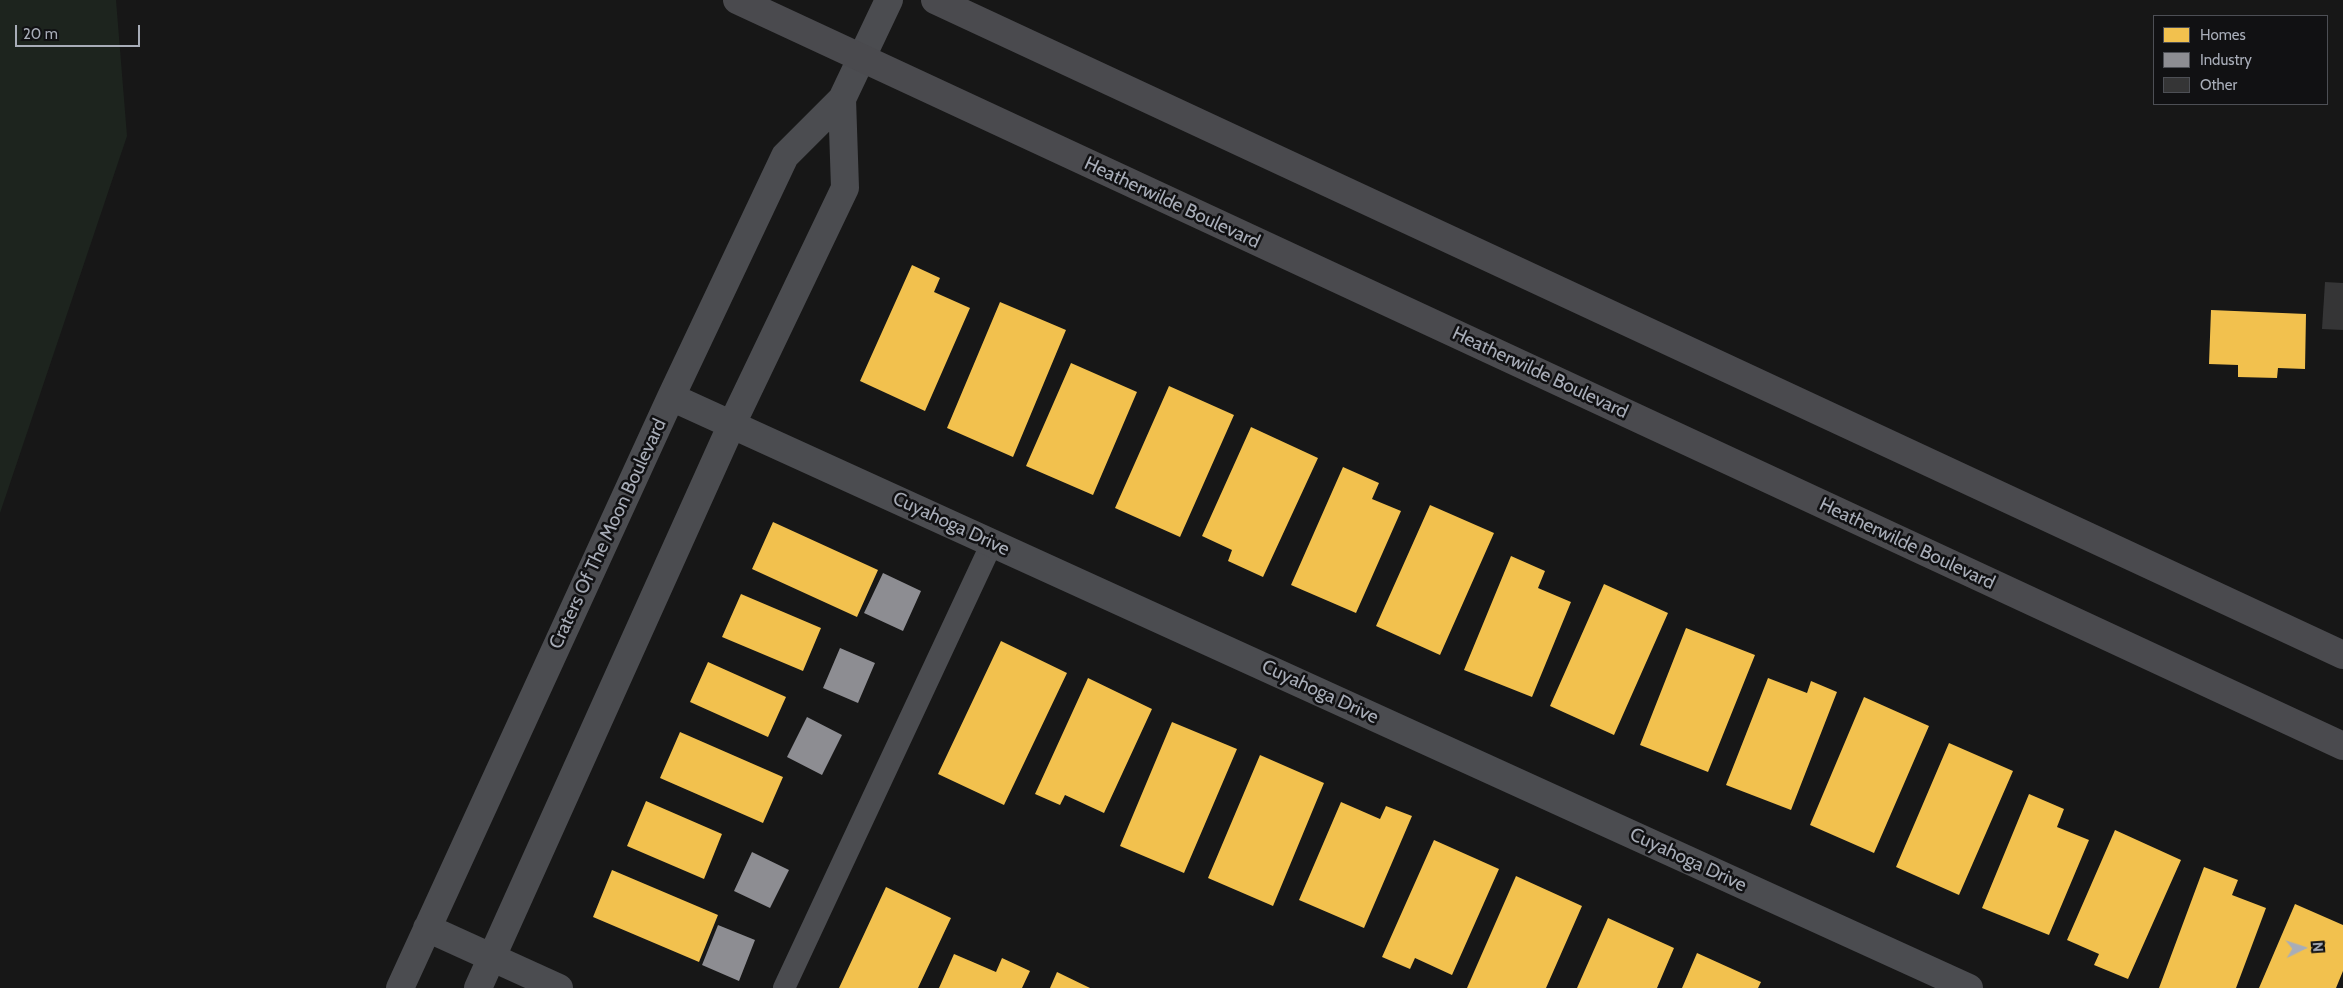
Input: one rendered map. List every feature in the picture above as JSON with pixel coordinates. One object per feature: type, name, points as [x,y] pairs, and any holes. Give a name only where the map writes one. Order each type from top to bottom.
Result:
[{"type":"main road","name":"Heatherwilde Boulevard","points":[[737,0],[2343,746]]},
{"type":"main road","points":[[934,0],[2343,655]]},
{"type":"street","name":"Craters Of The Moon Boulevard","points":[[400,988],[671,396],[785,156],[842,99],[889,0]]},
{"type":"street","name":"Craters Of The Moon Boulevard","points":[[478,988],[732,424],[845,188],[842,99]]},
{"type":"street","name":"Cuyahoga Drive","points":[[671,396],[1968,988]]},
{"type":"street","points":[[427,928],[560,988]]},
{"type":"lane","points":[[784,988],[992,542]]},
{"type":"shaded area","points":[[0,0],[116,0],[127,136],[0,513]]},
{"type":"building: Homes","points":[[912,265],[940,278],[934,292],[970,308],[925,411],[860,381]]},
{"type":"building: Homes","points":[[1000,302],[1066,330],[1013,457],[947,428]]},
{"type":"building: Homes","points":[[2211,310],[2306,314],[2305,369],[2278,368],[2277,378],[2238,377],[2238,365],[2209,364]]},
{"type":"building: Homes","points":[[1071,363],[1137,392],[1093,495],[1026,466]]},
{"type":"building: Homes","points":[[1169,386],[1234,415],[1180,537],[1115,508]]},
{"type":"building: Homes","points":[[1251,427],[1318,458],[1263,577],[1228,561],[1232,550],[1202,536]]},
{"type":"building: Homes","points":[[1343,467],[1379,483],[1372,499],[1401,511],[1356,613],[1291,585]]},
{"type":"building: Homes","points":[[1430,505],[1494,533],[1440,655],[1376,626]]},
{"type":"building: Homes","points":[[773,522],[878,570],[857,617],[752,569]]},
{"type":"building: Homes","points":[[1511,556],[1545,571],[1538,588],[1571,602],[1532,697],[1464,670]]},
{"type":"building: Homes","points":[[1604,584],[1668,613],[1614,735],[1550,706]]},
{"type":"building: Homes","points":[[741,594],[821,628],[803,671],[722,637]]},
{"type":"building: Homes","points":[[1686,628],[1755,655],[1708,772],[1640,745]]},
{"type":"building: Homes","points":[[1001,641],[1067,673],[1004,805],[938,774]]},
{"type":"building: Homes","points":[[708,662],[786,697],[768,737],[690,702]]},
{"type":"building: Homes","points":[[1088,678],[1152,709],[1104,813],[1065,795],[1060,805],[1035,794]]},
{"type":"building: Homes","points":[[1768,678],[1807,693],[1811,681],[1837,692],[1791,810],[1726,785]]},
{"type":"building: Homes","points":[[1864,697],[1929,726],[1874,853],[1810,825]]},
{"type":"building: Homes","points":[[1172,722],[1237,749],[1184,873],[1120,846]]},
{"type":"building: Homes","points":[[680,732],[783,777],[763,823],[660,778]]},
{"type":"building: Homes","points":[[1949,743],[2013,771],[1959,895],[1896,867]]},
{"type":"building: Homes","points":[[1260,755],[1324,783],[1273,906],[1208,878]]},
{"type":"building: Homes","points":[[2029,794],[2064,809],[2057,827],[2089,840],[2049,935],[1982,908]]},
{"type":"building: Homes","points":[[646,801],[722,834],[704,879],[627,846]]},
{"type":"building: Homes","points":[[1341,802],[1380,819],[1386,806],[1412,816],[1364,928],[1299,900]]},
{"type":"building: Homes","points":[[2115,830],[2181,860],[2128,979],[2094,965],[2099,954],[2067,940]]},
{"type":"building: Homes","points":[[1434,840],[1499,869],[1452,975],[1415,958],[1410,969],[1382,957]]},
{"type":"building: Homes","points":[[2204,867],[2238,880],[2232,895],[2266,908],[2236,988],[2159,988]]},
{"type":"building: Homes","points":[[612,870],[718,915],[699,962],[593,917]]},
{"type":"building: Homes","points":[[1516,876],[1582,906],[1546,988],[1467,988]]},
{"type":"building: Homes","points":[[886,887],[951,918],[918,988],[839,988]]},
{"type":"building: Homes","points":[[2295,904],[2343,925],[2343,971],[2336,988],[2259,988]]},
{"type":"building: Homes","points":[[1608,918],[1674,948],[1657,988],[1577,988]]},
{"type":"building: Homes","points":[[1697,953],[1761,982],[1758,988],[1682,988]]},
{"type":"building: Homes","points":[[954,954],[996,972],[1002,958],[1030,971],[1022,988],[939,988]]},
{"type":"building: Homes","points":[[1057,972],[1090,988],[1050,988]]},
{"type":"building: Industry","points":[[883,573],[921,591],[903,631],[864,613]]},
{"type":"building: Industry","points":[[840,648],[875,663],[858,703],[823,688]]},
{"type":"building: Industry","points":[[807,717],[842,735],[822,775],[787,757]]},
{"type":"building: Industry","points":[[752,852],[789,870],[770,908],[734,891]]},
{"type":"building: Industry","points":[[718,925],[755,940],[739,981],[702,965]]},
{"type":"building: Other","points":[[2325,282],[2343,283],[2343,330],[2322,329]]}]
